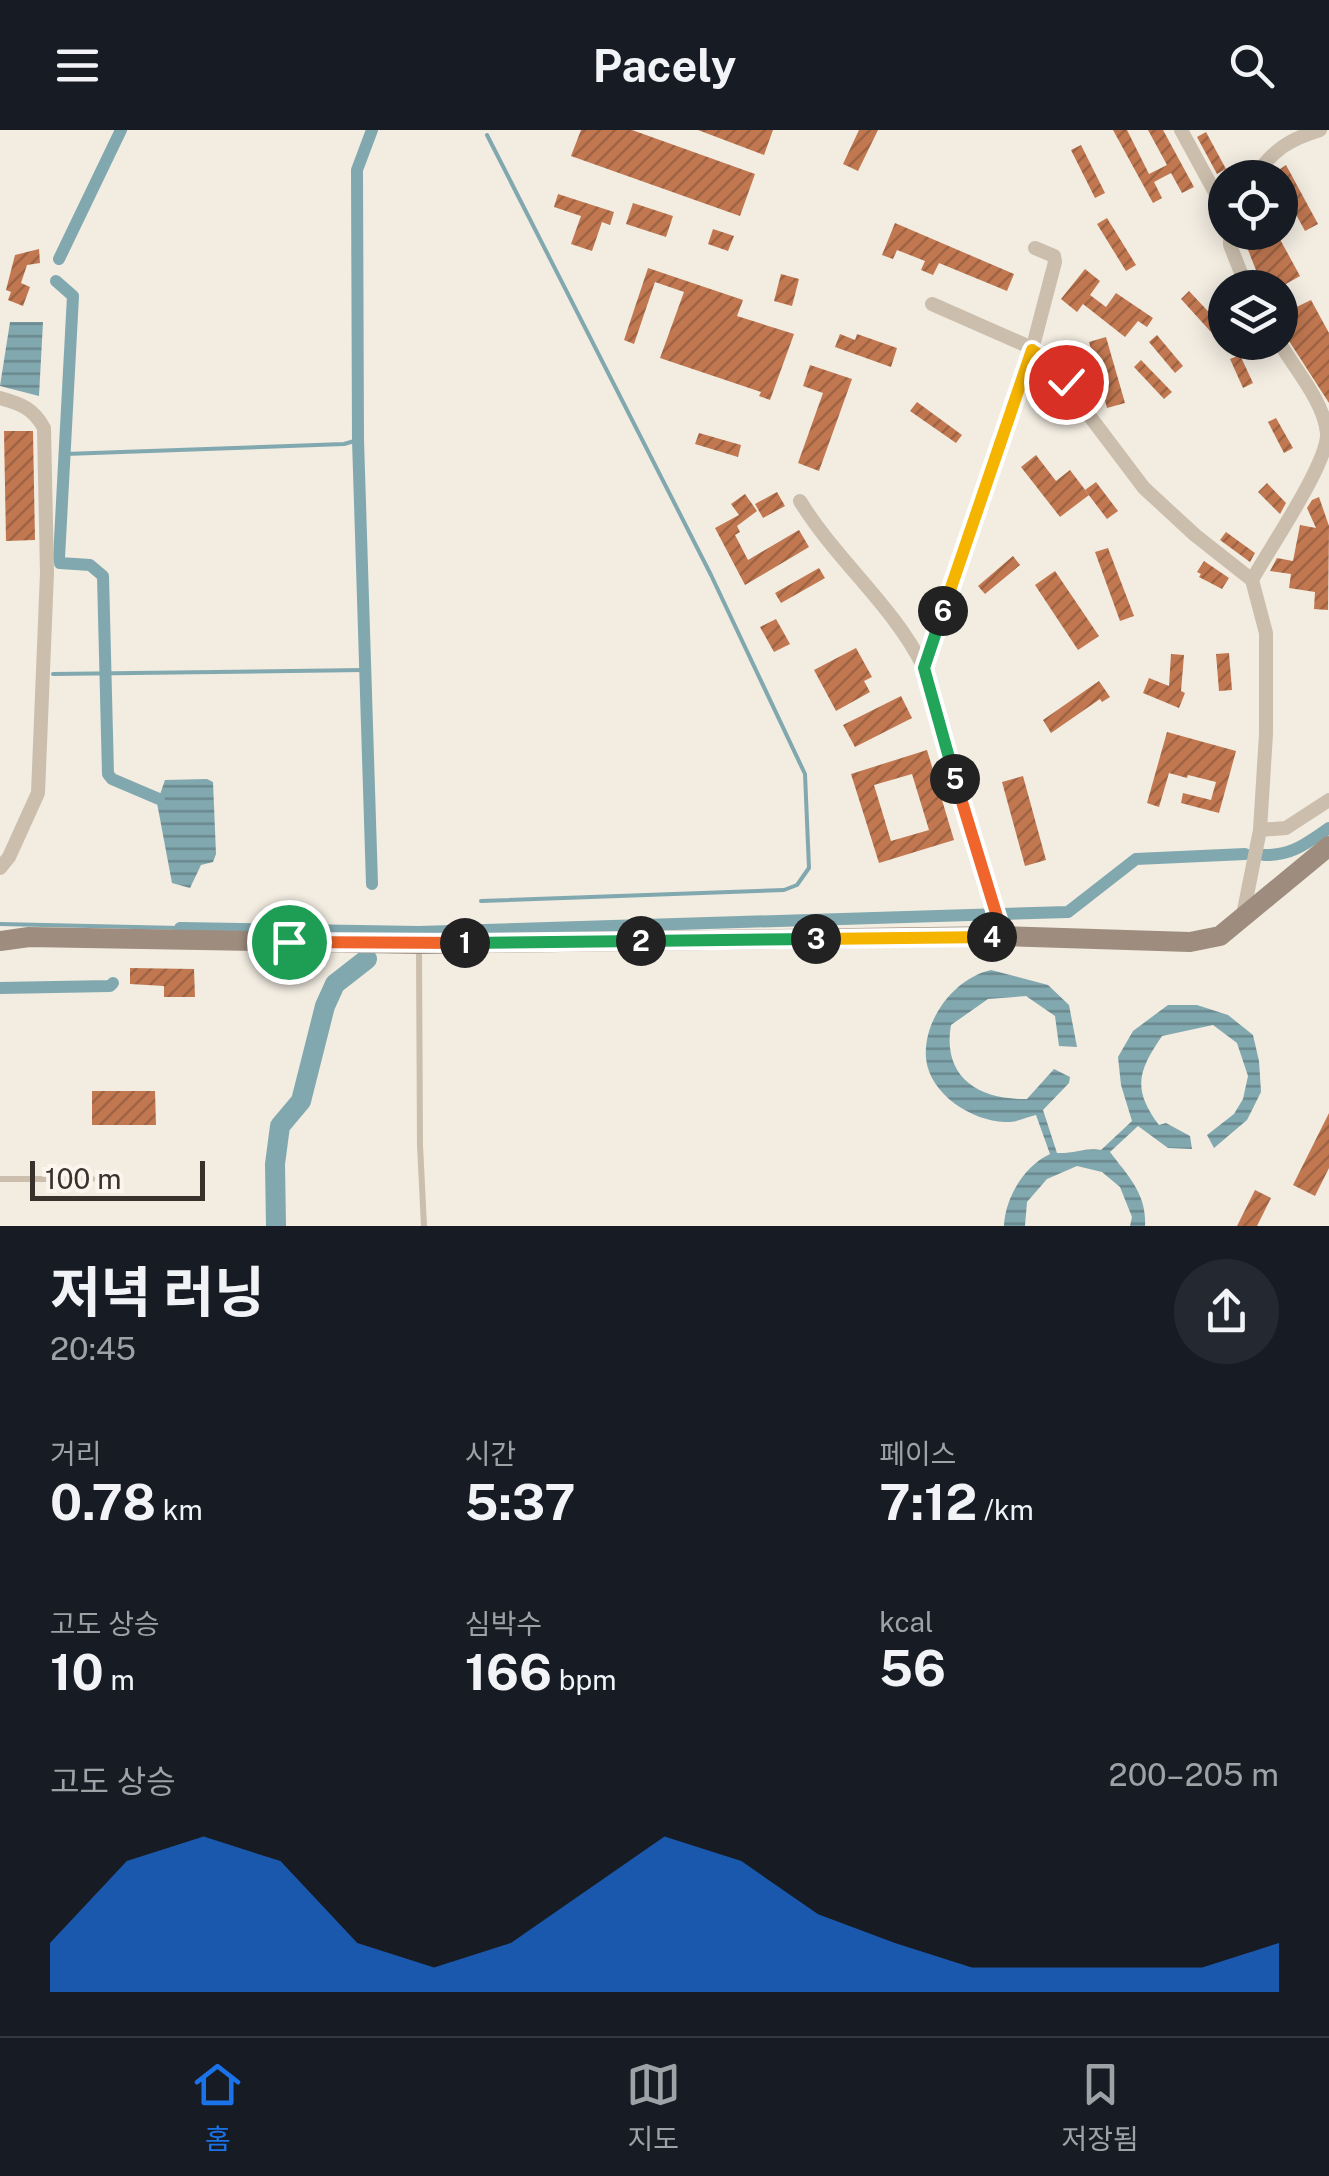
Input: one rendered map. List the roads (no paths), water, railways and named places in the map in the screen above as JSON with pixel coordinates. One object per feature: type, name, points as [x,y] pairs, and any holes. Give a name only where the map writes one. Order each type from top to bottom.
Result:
[{"type":"main road","points":[[0,941],[29,937],[419,944],[1003,936],[1190,942],[1220,936],[1329,846]]},
{"type":"street","points":[[1181,130],[1208,180]]},
{"type":"street","points":[[1267,160],[1294,138],[1320,130]]},
{"type":"street","points":[[924,668],[1032,350],[1055,262],[1054,256],[1035,248]]},
{"type":"street","points":[[932,304],[1044,358],[1144,488],[1252,580],[1266,632],[1266,734],[1260,830],[1242,920]]},
{"type":"street","points":[[1252,580],[1324,459],[1327,433],[1316,404],[1290,360]]},
{"type":"street","points":[[0,398],[36,412],[44,428],[47,572],[38,794],[0,868]]},
{"type":"street","points":[[800,501],[830,546],[914,647],[924,668],[1003,936]]},
{"type":"street","points":[[1260,830],[1286,828],[1329,800]]},
{"type":"lane","points":[[419,944],[424,1226]]},
{"type":"lane","points":[[0,1180],[92,1179]]},
{"type":"water","points":[[10,322],[43,322],[39,396],[0,386]]},
{"type":"water","points":[[165,780],[213,782],[216,854],[213,862],[201,865],[190,888],[172,883],[157,803]]},
{"type":"water","points":[[991,970],[1048,985],[1069,1005],[1077,1047],[1059,1046],[1055,1016],[1026,996],[988,999],[951,1025],[952,1059],[967,1082],[979,1090],[1009,1098],[1027,1099],[1054,1069],[1070,1077],[1069,1083],[1043,1110],[1057,1153],[1101,1150],[1132,1121],[1121,1085],[1118,1057],[1133,1031],[1168,1005],[1197,1005],[1228,1015],[1253,1035],[1261,1092],[1247,1120],[1214,1148],[1207,1135],[1234,1114],[1243,1099],[1248,1076],[1237,1043],[1213,1025],[1162,1036],[1154,1048],[1141,1080],[1145,1101],[1159,1125],[1166,1123],[1190,1136],[1192,1149],[1168,1148],[1138,1126],[1110,1152],[1140,1195],[1145,1226],[1130,1226],[1132,1217],[1120,1187],[1102,1172],[1077,1166],[1047,1179],[1027,1202],[1025,1226],[1004,1226],[1018,1184],[1032,1166],[1050,1154],[1036,1115],[1005,1122],[966,1111],[935,1083],[926,1058],[930,1029],[944,1002],[965,982]]},
{"type":"waterway","points":[[59,259],[121,130]]},
{"type":"waterway","points":[[372,130],[357,170],[358,440],[372,884]]},
{"type":"waterway","points":[[481,901],[784,890],[797,885],[809,868],[805,774],[711,575],[487,135]]},
{"type":"waterway","points":[[56,281],[73,296],[59,558],[60,563],[90,565],[103,576],[108,774],[159,799]]},
{"type":"waterway","points":[[65,454],[344,444],[358,440]]},
{"type":"waterway","points":[[53,674],[365,670]]},
{"type":"waterway","points":[[1264,855],[1291,851],[1329,828]]},
{"type":"waterway","points":[[180,928],[419,932],[1068,912],[1136,859],[1245,854]]},
{"type":"waterway","points":[[0,924],[180,928]]},
{"type":"waterway","points":[[276,1226],[275,1164],[280,1126],[301,1101],[325,1006],[335,984],[367,959]]},
{"type":"waterway","points":[[0,988],[113,983]]}]
